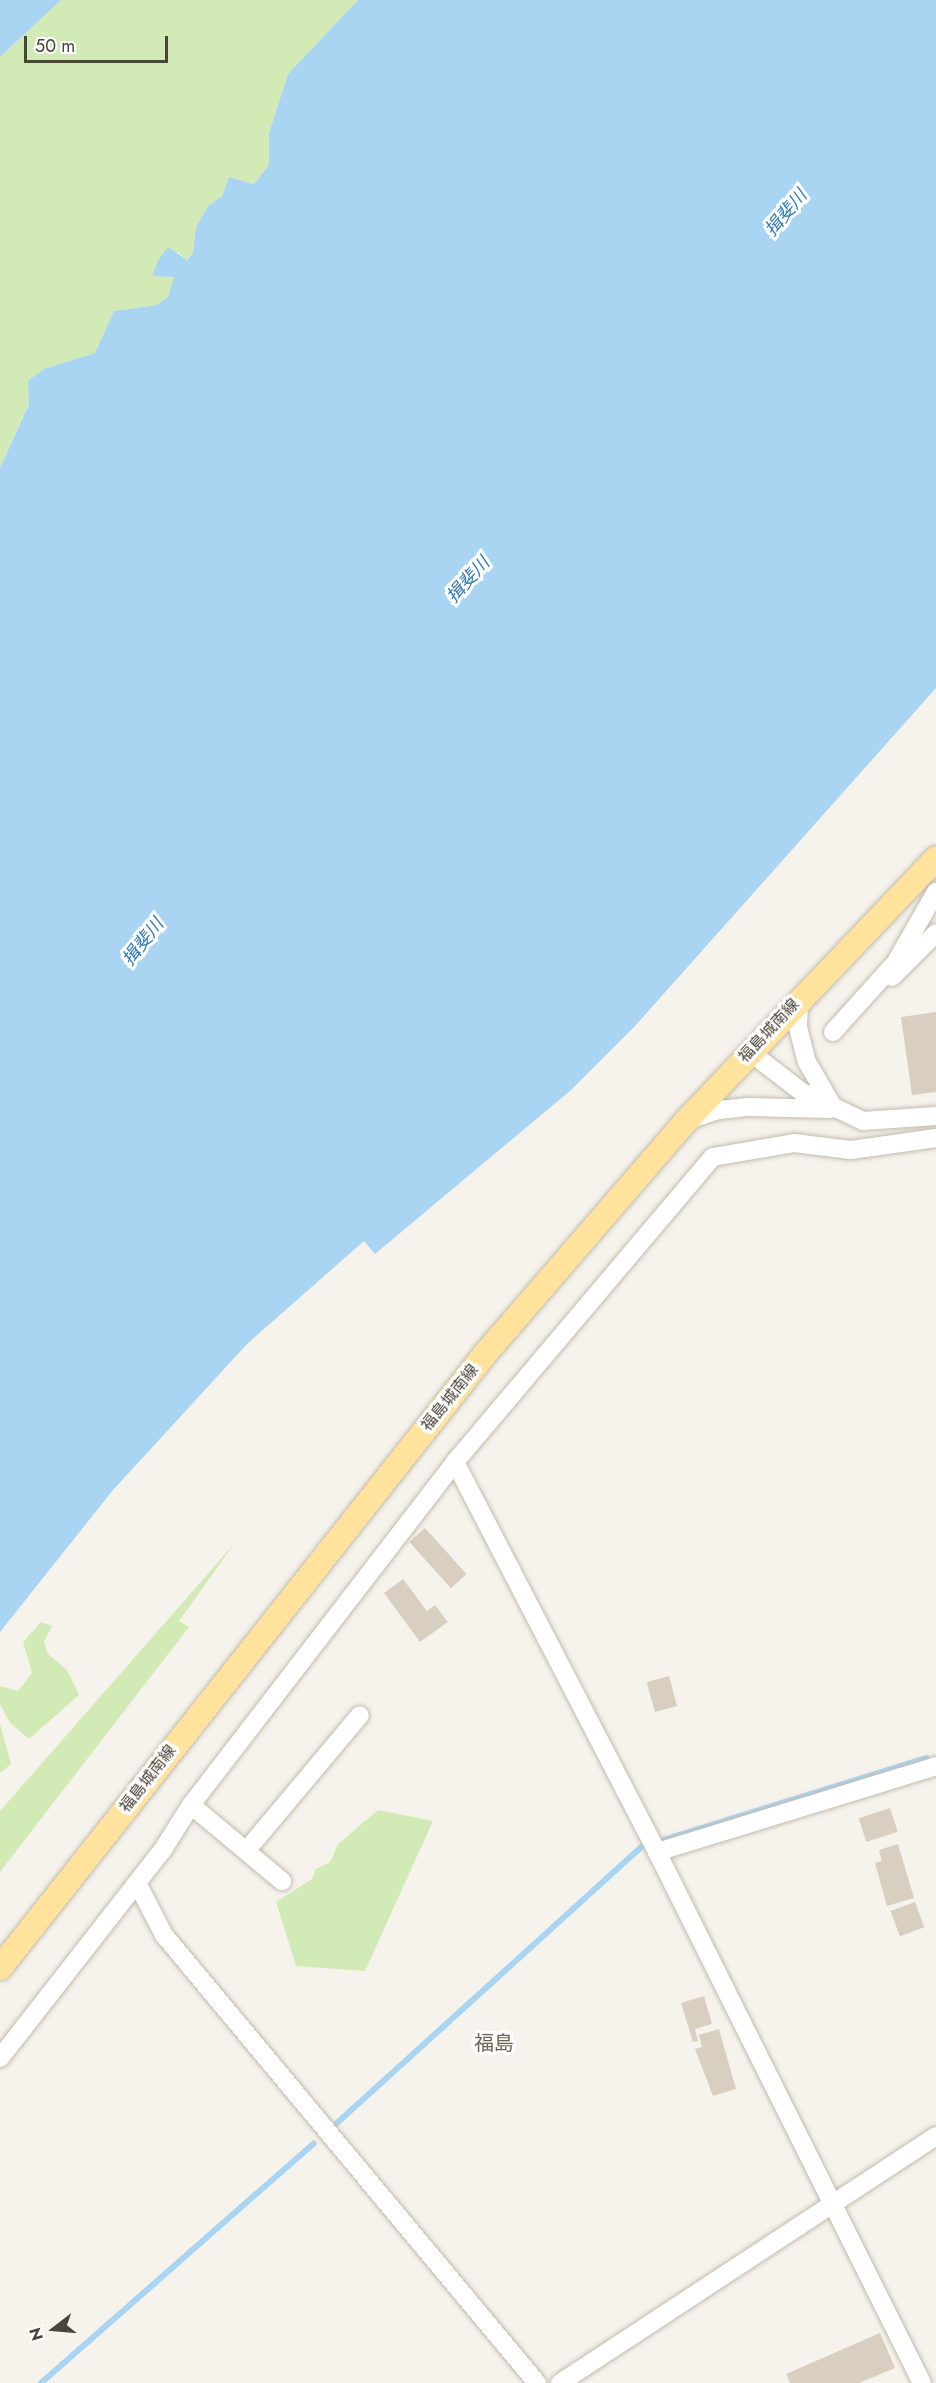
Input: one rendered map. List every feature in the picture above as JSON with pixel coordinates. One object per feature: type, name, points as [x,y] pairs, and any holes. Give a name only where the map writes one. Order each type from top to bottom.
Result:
[{"type":"main road","name":"福島城南線","points":[[0,1968],[485,1354],[685,1122],[799,999],[936,858]]},
{"type":"street","points":[[833,1032],[887,973],[936,892]]},
{"type":"street","points":[[887,973],[895,979],[936,933]]},
{"type":"street","points":[[799,999],[798,1027],[807,1062],[835,1109]]},
{"type":"street","points":[[750,1052],[802,1092],[863,1121],[936,1116]]},
{"type":"street","points":[[685,1122],[719,1110],[749,1107],[835,1109]]},
{"type":"street","points":[[0,2058],[137,1883],[191,1805],[455,1462],[713,1157],[794,1143],[851,1150],[936,1138]]},
{"type":"street","points":[[455,1462],[657,1852],[835,2204],[921,2383]]},
{"type":"street","points":[[246,1851],[360,1715]]},
{"type":"street","points":[[657,1852],[936,1766]]},
{"type":"street","points":[[191,1805],[282,1881]]},
{"type":"street","points":[[137,1883],[164,1935],[537,2383]]},
{"type":"street","points":[[560,2383],[936,2136]]},
{"type":"green space","points":[[61,0],[358,0],[288,74],[269,133],[269,165],[254,184],[229,177],[222,196],[208,206],[196,227],[193,253],[186,260],[178,252],[153,276],[174,277],[168,297],[157,305],[114,311],[95,353],[44,369],[0,468],[0,57]]},
{"type":"green space","points":[[234,1544],[179,1621],[189,1627],[0,1872],[0,1811]]},
{"type":"green space","points":[[41,1622],[52,1626],[44,1642],[48,1654],[67,1670],[79,1695],[29,1739],[10,1723],[0,1704],[0,1686],[18,1691],[32,1673],[23,1642]]},
{"type":"green space","points":[[0,1724],[11,1764],[0,1773]]},
{"type":"green space","points":[[378,1810],[433,1821],[365,1971],[296,1966],[276,1902],[312,1879],[316,1869],[330,1862],[338,1844]]},
{"type":"water","points":[[0,0],[61,0],[0,57]]},
{"type":"water","name":"揖斐川","points":[[358,0],[936,0],[936,688],[635,1026],[571,1090],[375,1254],[364,1241],[248,1343],[113,1490],[0,1632],[0,468],[29,404],[28,381],[44,369],[95,353],[114,311],[157,305],[168,297],[174,277],[152,276],[159,259],[168,247],[187,260],[193,253],[196,227],[208,206],[222,196],[229,177],[254,184],[269,165],[269,133],[288,74]]},
{"type":"building","points":[[936,1012],[936,1092],[912,1095],[901,1017]]},
{"type":"building","points":[[425,1528],[466,1574],[451,1588],[409,1542]]},
{"type":"building","points":[[403,1579],[427,1611],[435,1605],[448,1622],[420,1642],[384,1593]]},
{"type":"building","points":[[669,1676],[677,1706],[655,1712],[647,1682]]},
{"type":"building","points":[[890,1808],[898,1832],[866,1842],[859,1818]]},
{"type":"building","points":[[898,1844],[914,1898],[887,1906],[875,1863],[882,1861],[879,1850]]},
{"type":"building","points":[[915,1902],[924,1927],[900,1936],[891,1911]]},
{"type":"building","points":[[704,1996],[712,2024],[695,2029],[698,2041],[693,2042],[681,2003]]},
{"type":"building","points":[[719,2029],[736,2089],[713,2096],[695,2049],[702,2047],[699,2035]]},
{"type":"building","points":[[880,2333],[895,2368],[859,2383],[790,2383],[786,2374]]},
{"type":"waterway","points":[[660,1841],[926,1758]]},
{"type":"waterway","points":[[337,2123],[643,1846]]},
{"type":"waterway","points":[[41,2383],[314,2143]]},
{"type":"district","name":"福島","points":[[494,2043]]}]
